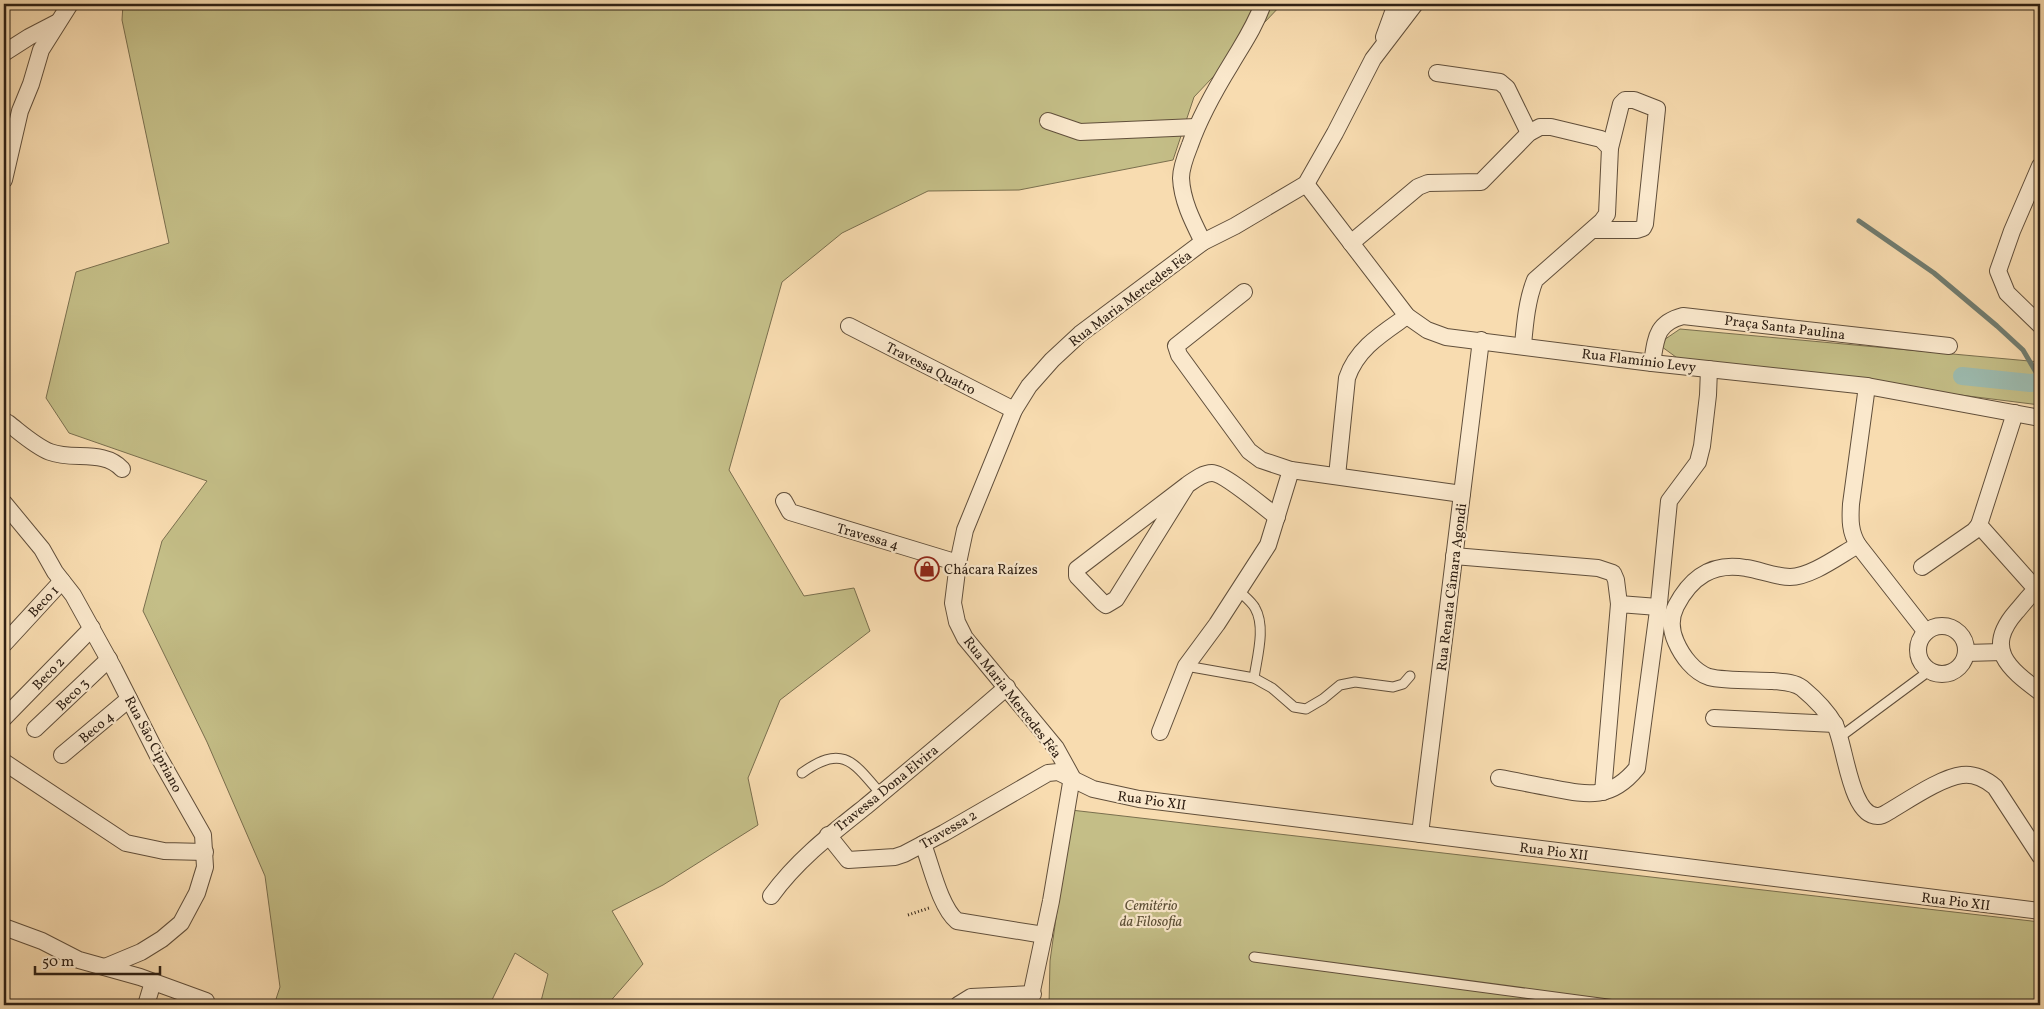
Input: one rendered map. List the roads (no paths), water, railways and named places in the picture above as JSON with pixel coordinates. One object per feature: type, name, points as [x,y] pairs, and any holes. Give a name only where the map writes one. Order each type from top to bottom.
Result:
[{"type":"street","points":[[4,180],[20,111],[31,84],[41,50],[56,23],[70,4]]},
{"type":"street","points":[[1204,242],[1190,216],[1182,190],[1181,176],[1196,127],[1206,105],[1255,26],[1263,4]]},
{"type":"street","points":[[1373,60],[1396,4]]},
{"type":"street","name":"Rua Maria Mercedes Féa","points":[[1072,777],[1056,748],[1008,687],[965,638],[957,622],[954,603],[958,563],[965,530],[1014,410],[1034,380],[1080,334],[1204,242],[1306,184],[1373,60],[1415,4]]},
{"type":"street","points":[[4,52],[56,23]]},
{"type":"street","points":[[1437,73],[1500,82],[1508,88],[1528,133]]},
{"type":"street","points":[[1523,345],[1526,317],[1535,280],[1593,230],[1606,214],[1610,148],[1621,104],[1624,100],[1634,100],[1657,109],[1645,224],[1643,228],[1637,230],[1593,230]]},
{"type":"street","points":[[1048,121],[1080,132],[1196,127]]},
{"type":"street","points":[[1351,243],[1418,187],[1428,183],[1481,182],[1486,179],[1528,133],[1540,128],[1551,126],[1601,138],[1610,148]]},
{"type":"street","points":[[2040,166],[1998,270],[2007,293],[2040,325]]},
{"type":"street","name":"Rua Flamínio Levy","points":[[1306,184],[1407,316],[1427,330],[1446,337],[1523,345],[1652,363],[1867,386],[2040,418]]},
{"type":"street","points":[[1244,292],[1176,346],[1179,355],[1249,451],[1262,460],[1291,470],[1462,494]]},
{"type":"street","points":[[1337,476],[1347,378],[1351,366],[1358,354],[1374,339],[1407,316]]},
{"type":"street","name":"Praça Santa Paulina","points":[[1652,363],[1656,336],[1660,329],[1670,320],[1683,316],[1949,346]]},
{"type":"street","name":"Travessa Quatro","points":[[849,326],[1014,410]]},
{"type":"street","name":"Rua Renata Câmara Agondi","points":[[1420,834],[1481,340]]},
{"type":"street","points":[[1499,778],[1588,794],[1603,792],[1627,780],[1637,768],[1658,607],[1669,501],[1698,462],[1707,404],[1709,369]]},
{"type":"street","points":[[1867,386],[1850,524],[1858,545],[1926,632]]},
{"type":"street","points":[[1922,567],[1974,531],[1979,525],[2015,413]]},
{"type":"street","points":[[4,422],[51,453],[102,458],[117,463],[122,468]]},
{"type":"street","points":[[1160,732],[1186,666],[1239,591],[1268,545],[1291,470]]},
{"type":"street","points":[[1187,485],[1116,600],[1106,605],[1078,576],[1076,569],[1187,485],[1200,476],[1212,472],[1225,477],[1277,517]]},
{"type":"street","name":"Travessa 4","points":[[784,501],[790,512],[958,563]]},
{"type":"street","name":"Rua São Cipriano","points":[[6,510],[42,549],[73,595],[109,659],[157,754],[203,835],[205,868],[197,893],[181,923],[162,939],[141,952],[105,967]]},
{"type":"street","points":[[1979,525],[2038,587],[2009,620],[2002,632],[2000,642],[2006,660],[2040,692]]},
{"type":"street","points":[[1858,545],[1804,575],[1790,577],[1744,567],[1713,568],[1697,578],[1686,590],[1675,608],[1671,621],[1672,634],[1679,649],[1696,669],[1709,676],[1800,686],[1815,700],[1837,731],[1856,797],[1866,811],[1873,816],[1879,816],[1888,812],[1952,778],[1964,774],[1977,777],[1995,787],[2040,856]]},
{"type":"street","points":[[1454,556],[1598,568],[1613,573],[1616,580],[1618,604],[1603,792]]},
{"type":"street","name":"Beco 1","points":[[4,644],[62,581]]},
{"type":"street","points":[[1618,604],[1658,607]]},
{"type":"street","points":[[1936,626],[1948,626],[1958,632],[1965,642],[1966,654],[1961,664],[1952,672],[1941,674],[1929,671],[1921,663],[1918,652],[1919,641],[1926,632],[1936,626]]},
{"type":"street","name":"Beco 2","points":[[4,718],[92,628]]},
{"type":"street","points":[[1966,654],[2002,652]]},
{"type":"street","name":"Beco 3","points":[[35,729],[109,659]]},
{"type":"street","name":"Travessa Dona Elvira","points":[[771,896],[798,864],[828,835],[1008,687]]},
{"type":"street","name":"Beco 4","points":[[62,756],[129,699]]},
{"type":"street","points":[[1714,718],[1837,731]]},
{"type":"street","points":[[4,762],[126,843],[164,851],[205,852]]},
{"type":"street","name":"Travessa 2","points":[[828,835],[848,860],[895,857],[923,844],[1021,789],[1038,777],[1058,772],[1072,777]]},
{"type":"street","points":[[958,1005],[971,997],[1031,999],[1072,777]]},
{"type":"street","name":"Rua Pio XII","points":[[1072,777],[1093,789],[1140,799],[2040,911]]},
{"type":"street","points":[[923,844],[944,903],[952,917],[957,920],[1044,935]]},
{"type":"street","points":[[4,927],[42,942],[79,960],[153,982],[206,1001]]},
{"type":"street","points":[[146,1005],[153,982]]},
{"type":"lane","points":[[1239,591],[1255,607],[1260,618],[1254,678]]},
{"type":"lane","points":[[1186,666],[1254,678],[1272,688],[1294,707],[1306,709],[1323,699],[1340,685],[1355,682],[1393,686],[1403,684],[1410,676]]},
{"type":"lane","points":[[1837,731],[1929,671]]},
{"type":"lane","points":[[802,773],[826,758],[844,759],[856,764],[880,793]]},
{"type":"lane","points":[[1254,957],[1615,1005]]},
{"type":"waterway","points":[[1859,221],[1934,273],[1997,326],[2023,350],[2040,379]]},
{"type":"waterway","points":[[1962,376],[2030,383],[2040,382]]},
{"type":"place","name":"Chácara Raízes","points":[[927,569]]},
{"type":"park label","name":"Cemitério da Filosofia","points":[[1151,914]]}]
